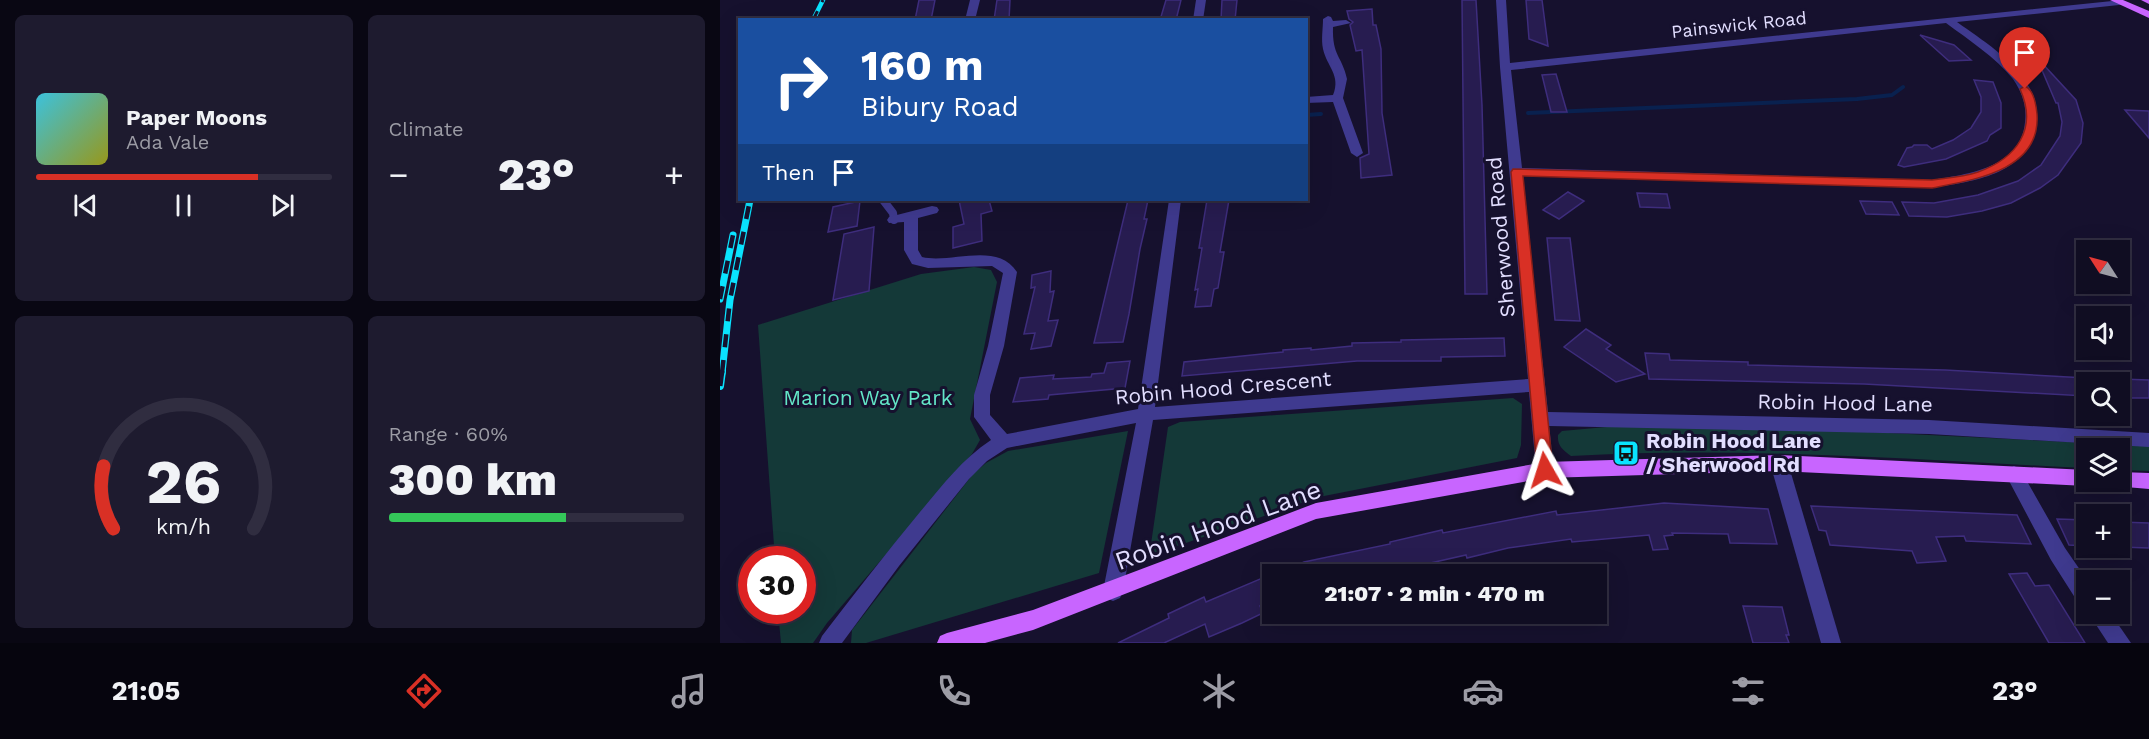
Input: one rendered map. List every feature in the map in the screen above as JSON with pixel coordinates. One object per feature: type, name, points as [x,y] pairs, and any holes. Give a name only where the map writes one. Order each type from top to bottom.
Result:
[{"type":"main road","points":[[2119,1],[2149,15]]},
{"type":"main road","name":"Robin Hood Lane","points":[[946,643],[1033,620],[1316,511],[1545,470],[1779,464],[2076,477]]},
{"type":"main road","points":[[2130,480],[2149,481]]},
{"type":"street","points":[[970,18],[975,0]]},
{"type":"street","points":[[1198,18],[1201,0]]},
{"type":"street","name":"Sherwood Road","points":[[1501,0],[1505,67],[1545,470]]},
{"type":"street","name":"Painswick Road","points":[[1505,67],[2119,1]]},
{"type":"street","points":[[1516,172],[1932,184],[1978,176],[2012,159],[2023,146],[2033,125],[2031,103],[2016,76],[1976,40],[1948,20]]},
{"type":"street","points":[[1346,23],[1328,22],[1330,53],[1341,69],[1343,85],[1337,98],[1357,153]]},
{"type":"street","points":[[1308,100],[1337,98]]},
{"type":"street","points":[[1113,591],[1146,414],[1175,201]]},
{"type":"street","points":[[894,220],[932,210]]},
{"type":"street","points":[[911,216],[912,250],[917,261],[944,265],[993,260],[1002,263],[1010,272],[996,346],[982,395],[982,417],[1004,442]]},
{"type":"street","name":"Robin Hood Crescent","points":[[829,643],[892,560],[963,474],[981,456],[1004,442],[1146,414],[1536,385]]},
{"type":"street","name":"Robin Hood Lane","points":[[1540,419],[1929,427],[2149,440]]},
{"type":"street","points":[[1779,464],[1831,643]]},
{"type":"street","points":[[2014,474],[2058,554],[2076,582]]},
{"type":"street","points":[[2107,624],[2121,643]]},
{"type":"lane","points":[[884,201],[894,220]]},
{"type":"green space","name":"Marion Way Park","points":[[974,267],[991,270],[997,282],[970,419],[980,440],[972,454],[827,623],[813,643],[781,643],[779,624],[816,624],[816,546],[774,546],[758,325],[921,274]]},
{"type":"green space","points":[[1513,398],[1522,404],[1521,445],[1517,458],[1319,497],[1157,553],[1150,551],[1168,427],[1180,422]]},
{"type":"green space","points":[[1628,425],[1767,427],[2076,442],[2076,467],[1764,453],[1635,453],[1571,456],[1558,442],[1558,435],[1562,431]]},
{"type":"green space","points":[[1128,431],[1099,573],[866,643],[851,643],[852,630],[973,474],[986,463],[1008,451]]},
{"type":"green space","points":[[2130,445],[2149,446],[2149,471],[2130,470]]},
{"type":"building","points":[[919,0],[935,0],[931,18],[915,18]]},
{"type":"building","points":[[997,0],[1010,0],[1009,18],[994,18]]},
{"type":"building","points":[[1166,0],[1181,0],[1176,18],[1161,18]]},
{"type":"building","points":[[1222,0],[1237,0],[1235,18],[1221,18]]},
{"type":"building","points":[[1462,0],[1476,0],[1482,105],[1487,294],[1465,294]]},
{"type":"building","points":[[1526,0],[1542,0],[1548,46],[1529,39]]},
{"type":"building","points":[[1372,9],[1373,25],[1376,25],[1381,49],[1382,113],[1392,175],[1361,178],[1360,158],[1369,154],[1362,50],[1356,51],[1350,25],[1353,22],[1349,19],[1347,11]]},
{"type":"building","points":[[1920,35],[1954,45],[1971,60],[1949,61]]},
{"type":"building","points":[[2041,62],[2076,100],[2083,123],[2081,143],[2058,175],[2040,188],[2011,203],[1982,211],[1947,217],[1909,216],[1902,202],[1934,203],[1978,195],[2018,181],[2041,165],[2060,136],[2062,122],[2058,103],[2056,103],[2039,63]]},
{"type":"building","points":[[1556,74],[1567,112],[1551,112],[1542,75]]},
{"type":"building","points":[[1974,80],[1993,82],[2001,103],[2001,128],[1990,135],[1987,141],[1946,159],[1904,167],[1898,165],[1907,148],[1914,145],[1927,145],[1932,149],[1953,140],[1971,128],[1981,112],[1981,97]]},
{"type":"building","points":[[2125,110],[2149,111],[2149,138]]},
{"type":"building","points":[[1568,192],[1584,201],[1559,219],[1543,210]]},
{"type":"building","points":[[1637,193],[1667,194],[1670,208],[1640,207]]},
{"type":"building","points":[[860,201],[857,226],[828,232],[833,207]]},
{"type":"building","points":[[959,201],[989,201],[992,211],[981,214],[982,241],[953,248],[953,227],[964,224]]},
{"type":"building","points":[[1128,201],[1148,201],[1144,219],[1147,219],[1123,342],[1094,343]]},
{"type":"building","points":[[1207,201],[1229,201],[1220,252],[1224,252],[1218,288],[1214,289],[1211,306],[1195,307],[1198,289],[1195,290],[1202,248],[1199,248]]},
{"type":"building","points":[[1860,201],[1892,202],[1899,215],[1866,214]]},
{"type":"building","points":[[874,227],[869,291],[833,300],[844,234]]},
{"type":"building","points":[[1547,238],[1570,238],[1580,321],[1555,320]]},
{"type":"building","points":[[1051,271],[1050,292],[1054,291],[1048,321],[1058,320],[1051,346],[1031,349],[1035,333],[1024,334],[1035,287],[1031,288],[1032,275]]},
{"type":"building","points":[[1586,329],[1611,345],[1606,349],[1645,374],[1616,382],[1564,347]]},
{"type":"building","points":[[1504,338],[1505,356],[1441,357],[1441,361],[1357,361],[1182,376],[1184,362],[1283,352],[1283,350],[1311,348],[1311,350],[1352,346],[1352,343],[1401,342],[1401,340]]},
{"type":"building","points":[[1645,353],[1669,354],[1670,360],[1748,362],[1748,365],[1945,370],[2076,377],[2076,395],[1864,384],[1649,379]]},
{"type":"building","points":[[1130,361],[1125,388],[1049,395],[1048,399],[1013,402],[1020,378],[1054,375],[1053,379],[1091,377],[1092,374],[1104,373],[1107,363]]},
{"type":"building","points":[[2130,379],[2149,380],[2149,398],[2130,398]]},
{"type":"building","points":[[1664,503],[1768,509],[1777,544],[1730,543],[1728,534],[1672,533],[1673,535],[1664,536],[1668,549],[1653,550],[1649,535],[1572,542],[1571,539],[1508,548],[1467,558],[1466,555],[1426,564],[1299,564],[1442,530],[1443,533],[1556,511],[1557,515]]},
{"type":"building","points":[[1811,506],[2017,515],[2031,544],[1966,541],[1964,536],[1936,537],[1946,561],[1917,563],[1912,551],[1830,545],[1826,531],[1819,530]]},
{"type":"building","points":[[2057,519],[2076,520],[2076,545],[2069,545]]},
{"type":"building","points":[[2130,522],[2149,523],[2149,548],[2130,547]]},
{"type":"building","points":[[2027,573],[2035,586],[2049,585],[2085,643],[2049,643],[2009,574]]},
{"type":"building","points":[[1262,578],[1262,605],[1260,606],[1262,613],[1242,623],[1209,637],[1205,624],[1164,643],[1118,643],[1169,618],[1168,614],[1204,597],[1206,602]]},
{"type":"building","points":[[1743,606],[1782,607],[1789,643],[1753,643]]},
{"type":"waterway","points":[[1528,113],[1857,99],[1892,95],[1903,87]]},
{"type":"waterway","points":[[1308,115],[1321,114]]},
{"type":"railway","points":[[814,18],[823,0]]},
{"type":"railway","points":[[722,373],[730,300],[750,201]]},
{"type":"railway","points":[[720,299],[733,235]]},
{"type":"railway","points":[[720,386],[722,371]]},
{"type":"place","name":"Robin Hood Lane / Sherwood Rd","points":[[1626,453]]},
{"type":"route","points":[[1545,470],[1516,172],[1932,184],[1978,176],[2012,159],[2023,146],[2033,125],[2031,103],[2025,89]]}]
